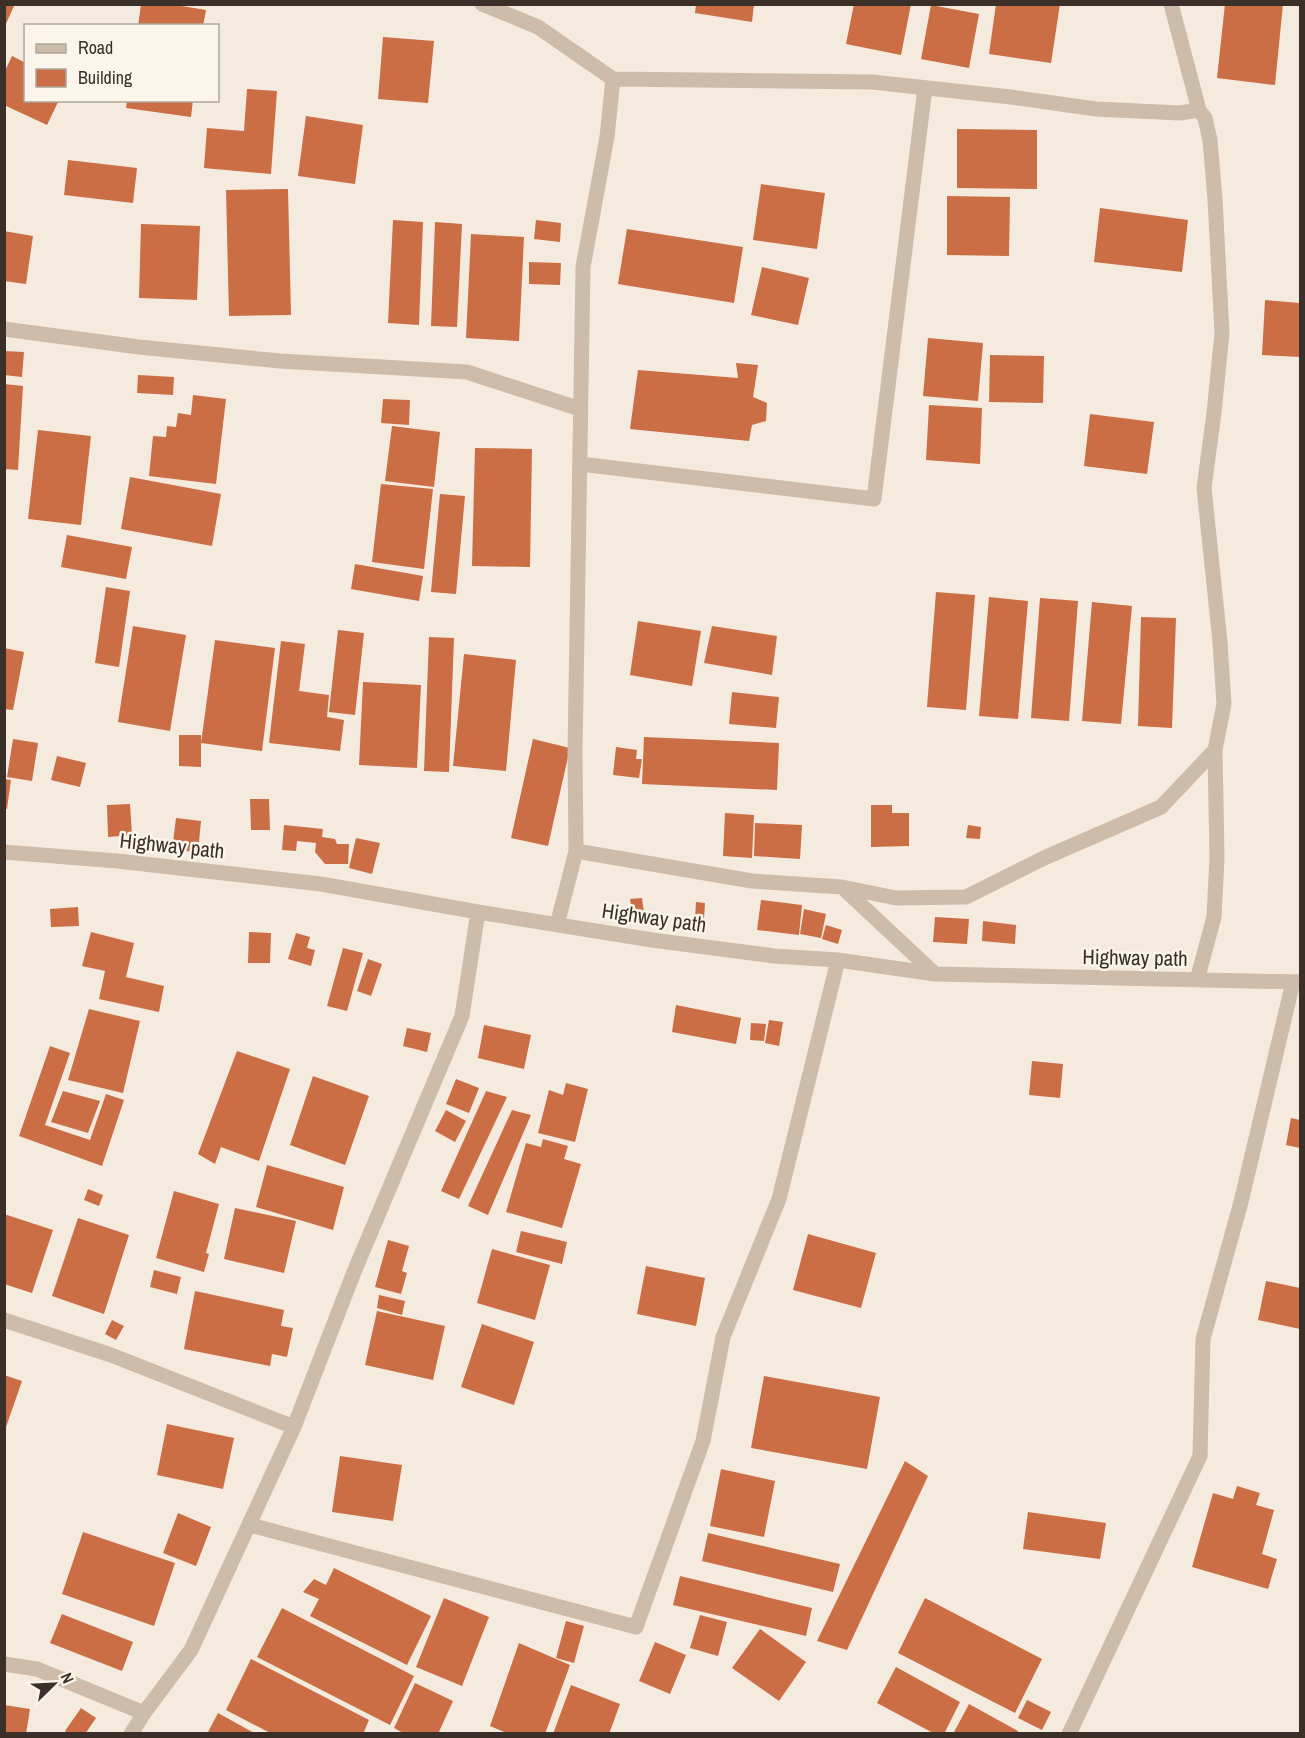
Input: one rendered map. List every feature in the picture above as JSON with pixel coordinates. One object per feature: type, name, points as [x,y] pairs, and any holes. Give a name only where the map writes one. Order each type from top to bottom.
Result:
[{"type":"street","points":[[482,4],[538,27],[613,79],[872,82],[1096,109],[1180,112],[1199,110]]},
{"type":"street","points":[[1171,4],[1199,110],[1205,118],[1210,140],[1222,333],[1203,488],[1220,642],[1224,704],[1215,750],[1214,916],[1197,980]]},
{"type":"street","points":[[557,925],[576,851],[575,752],[583,267],[607,137],[613,79]]},
{"type":"street","points":[[579,464],[874,500],[899,281],[925,88]]},
{"type":"street","points":[[4,329],[139,347],[280,362],[467,372],[580,409]]},
{"type":"street","points":[[576,851],[752,881],[842,887],[896,898],[966,897],[1044,858],[1161,807],[1215,750]]},
{"type":"street","name":"Highway path","points":[[4,852],[117,861],[321,884],[652,940],[763,954],[838,960],[935,974],[1297,982]]},
{"type":"street","points":[[842,887],[935,974]]},
{"type":"street","points":[[131,1734],[191,1650],[294,1427],[354,1272],[462,1016],[478,912]]},
{"type":"street","points":[[250,1525],[636,1627],[703,1441],[723,1337],[779,1199],[838,960]]},
{"type":"street","points":[[1069,1734],[1200,1456],[1203,1338],[1241,1202],[1297,982]]},
{"type":"street","points":[[4,1320],[111,1355],[294,1427]]},
{"type":"street","points":[[4,1664],[37,1669],[144,1713]]},
{"type":"building","points":[[4,4],[15,4],[4,28]]},
{"type":"building","points":[[141,4],[170,4],[206,10],[203,24],[138,24]]},
{"type":"building","points":[[696,4],[754,4],[752,22],[695,13]]},
{"type":"building","points":[[854,4],[911,4],[901,55],[846,44]]},
{"type":"building","points":[[996,4],[1060,4],[1051,63],[989,54]]},
{"type":"building","points":[[1225,4],[1283,4],[1275,85],[1217,78]]},
{"type":"building","points":[[931,5],[979,14],[969,68],[921,59]]},
{"type":"building","points":[[383,37],[434,41],[428,103],[378,99]]},
{"type":"building","points":[[12,56],[24,62],[24,102],[58,102],[47,125],[4,105],[4,73]]},
{"type":"building","points":[[247,89],[277,91],[271,174],[204,168],[207,128],[244,131]]},
{"type":"building","points":[[127,102],[193,102],[191,117],[126,108]]},
{"type":"building","points":[[306,116],[363,125],[355,184],[298,176]]},
{"type":"building","points":[[957,129],[1037,130],[1037,189],[957,188]]},
{"type":"building","points":[[68,160],[137,168],[133,203],[64,195]]},
{"type":"building","points":[[761,184],[825,193],[817,249],[753,240]]},
{"type":"building","points":[[288,189],[291,315],[229,316],[226,190]]},
{"type":"building","points":[[947,196],[1010,197],[1009,256],[947,255]]},
{"type":"building","points":[[1100,208],[1188,220],[1182,272],[1094,262]]},
{"type":"building","points":[[393,220],[423,222],[419,325],[388,323]]},
{"type":"building","points":[[536,220],[561,223],[560,242],[534,239]]},
{"type":"building","points":[[435,222],[462,224],[457,327],[431,326]]},
{"type":"building","points":[[141,224],[200,226],[197,300],[139,298]]},
{"type":"building","points":[[627,229],[743,247],[734,303],[618,284]]},
{"type":"building","points":[[4,231],[33,236],[26,284],[4,281]]},
{"type":"building","points":[[471,234],[524,237],[519,341],[466,338]]},
{"type":"building","points":[[529,262],[561,263],[560,285],[529,284]]},
{"type":"building","points":[[762,267],[809,278],[798,325],[751,315]]},
{"type":"building","points":[[1265,300],[1300,303],[1300,357],[1262,355]]},
{"type":"building","points":[[928,338],[983,343],[978,401],[923,396]]},
{"type":"building","points":[[4,351],[24,352],[22,377],[4,375]]},
{"type":"building","points":[[990,355],[1044,356],[1043,403],[989,402]]},
{"type":"building","points":[[736,363],[758,365],[753,397],[767,403],[766,421],[752,425],[749,441],[630,429],[638,370],[738,378]]},
{"type":"building","points":[[138,375],[174,377],[173,395],[137,393]]},
{"type":"building","points":[[4,384],[23,386],[18,470],[4,469]]},
{"type":"building","points":[[193,395],[226,399],[216,484],[149,476],[153,436],[166,437],[167,426],[176,427],[178,413],[191,415]]},
{"type":"building","points":[[383,399],[410,400],[409,425],[381,423]]},
{"type":"building","points":[[929,405],[982,408],[980,464],[926,460]]},
{"type":"building","points":[[1090,414],[1154,422],[1147,474],[1084,466]]},
{"type":"building","points":[[392,426],[440,432],[434,487],[385,481]]},
{"type":"building","points":[[38,430],[91,436],[81,525],[28,519]]},
{"type":"building","points":[[475,448],[532,449],[530,567],[472,566]]},
{"type":"building","points":[[130,477],[221,494],[212,546],[121,529]]},
{"type":"building","points":[[381,484],[433,489],[424,569],[372,562]]},
{"type":"building","points":[[440,494],[465,496],[456,594],[431,592]]},
{"type":"building","points":[[67,535],[132,547],[126,579],[61,567]]},
{"type":"building","points":[[355,564],[423,576],[419,601],[351,589]]},
{"type":"building","points":[[106,587],[130,591],[119,667],[95,663]]},
{"type":"building","points":[[936,592],[975,595],[966,710],[927,707]]},
{"type":"building","points":[[989,597],[1028,601],[1018,719],[979,716]]},
{"type":"building","points":[[1040,598],[1078,601],[1069,721],[1031,718]]},
{"type":"building","points":[[1092,602],[1132,606],[1121,724],[1082,721]]},
{"type":"building","points":[[1141,617],[1176,618],[1172,728],[1138,726]]},
{"type":"building","points":[[638,621],[701,631],[692,686],[630,675]]},
{"type":"building","points":[[133,626],[186,635],[170,731],[118,722]]},
{"type":"building","points":[[712,626],[777,636],[772,675],[704,663]]},
{"type":"building","points":[[338,630],[364,633],[355,715],[329,712]]},
{"type":"building","points":[[429,637],[454,638],[449,772],[424,771]]},
{"type":"building","points":[[215,640],[275,648],[262,751],[201,743]]},
{"type":"building","points":[[281,641],[305,644],[299,691],[329,695],[327,717],[344,720],[340,751],[269,743]]},
{"type":"building","points":[[4,648],[24,652],[13,710],[4,709]]},
{"type":"building","points":[[464,654],[516,660],[506,771],[453,766]]},
{"type":"building","points":[[363,682],[421,685],[417,768],[359,765]]},
{"type":"building","points":[[732,692],[779,697],[776,728],[729,724]]},
{"type":"building","points":[[179,735],[201,735],[201,767],[179,766]]},
{"type":"building","points":[[644,737],[779,743],[777,790],[642,784]]},
{"type":"building","points":[[13,739],[38,743],[32,781],[7,777]]},
{"type":"building","points":[[533,739],[570,748],[548,846],[511,838]]},
{"type":"building","points":[[616,747],[637,750],[636,759],[642,759],[639,778],[613,775]]},
{"type":"building","points":[[57,756],[86,763],[80,787],[51,780]]},
{"type":"building","points":[[4,779],[11,780],[7,809],[4,809]]},
{"type":"building","points":[[250,799],[269,799],[270,830],[251,830]]},
{"type":"building","points":[[130,804],[132,835],[108,837],[107,805]]},
{"type":"building","points":[[871,805],[892,805],[892,813],[909,813],[909,846],[871,847]]},
{"type":"building","points":[[725,813],[754,815],[752,858],[723,856]]},
{"type":"building","points":[[176,818],[201,821],[198,852],[172,850]]},
{"type":"building","points":[[755,823],[802,825],[800,859],[754,856]]},
{"type":"building","points":[[284,825],[323,829],[322,837],[335,839],[337,844],[349,844],[348,864],[325,864],[315,852],[316,843],[297,841],[296,851],[282,850]]},
{"type":"building","points":[[968,825],[981,827],[980,839],[966,838]]},
{"type":"building","points":[[356,838],[380,843],[372,874],[349,868]]},
{"type":"building","points":[[642,898],[645,920],[634,922],[630,899]]},
{"type":"building","points":[[761,900],[802,905],[799,935],[757,930]]},
{"type":"building","points":[[696,902],[705,903],[704,919],[695,919]]},
{"type":"building","points":[[78,907],[79,926],[51,927],[50,909]]},
{"type":"building","points":[[804,909],[826,914],[821,938],[800,934]]},
{"type":"building","points":[[935,917],[969,919],[967,944],[933,942]]},
{"type":"building","points":[[983,921],[1016,925],[1015,944],[982,941]]},
{"type":"building","points":[[826,925],[842,930],[838,944],[822,939]]},
{"type":"building","points":[[91,932],[134,943],[126,977],[164,986],[159,1012],[99,999],[105,971],[82,966]]},
{"type":"building","points":[[249,932],[271,933],[270,963],[248,963]]},
{"type":"building","points":[[296,933],[310,937],[307,948],[315,950],[311,966],[288,959]]},
{"type":"building","points":[[343,948],[363,953],[347,1011],[327,1006]]},
{"type":"building","points":[[368,959],[382,964],[371,996],[357,991]]},
{"type":"building","points":[[676,1005],[741,1018],[736,1044],[672,1032]]},
{"type":"building","points":[[89,1009],[140,1021],[123,1093],[68,1080]]},
{"type":"building","points":[[769,1020],[783,1022],[779,1046],[765,1043]]},
{"type":"building","points":[[751,1023],[766,1024],[764,1041],[750,1040]]},
{"type":"building","points":[[484,1025],[531,1035],[524,1069],[478,1058]]},
{"type":"building","points":[[407,1028],[431,1033],[427,1052],[403,1046]]},
{"type":"building","points":[[50,1046],[70,1053],[45,1125],[90,1140],[106,1094],[124,1100],[102,1166],[19,1136]]},
{"type":"building","points":[[237,1051],[290,1069],[259,1161],[221,1147],[215,1164],[198,1154]]},
{"type":"building","points":[[1032,1061],[1063,1064],[1060,1098],[1029,1095]]},
{"type":"building","points":[[313,1076],[369,1096],[345,1165],[290,1145]]},
{"type":"building","points":[[456,1079],[479,1088],[469,1113],[446,1104]]},
{"type":"building","points":[[566,1083],[588,1089],[575,1142],[538,1133],[549,1090],[563,1095]]},
{"type":"building","points":[[63,1091],[100,1101],[88,1133],[51,1122]]},
{"type":"building","points":[[486,1091],[507,1097],[459,1199],[441,1191]]},
{"type":"building","points":[[446,1110],[466,1121],[455,1142],[435,1131]]},
{"type":"building","points":[[512,1110],[531,1115],[488,1215],[468,1206]]},
{"type":"building","points":[[1291,1118],[1300,1120],[1300,1148],[1286,1145]]},
{"type":"building","points":[[543,1139],[568,1146],[564,1159],[581,1164],[562,1228],[506,1212],[526,1143],[541,1147]]},
{"type":"building","points":[[267,1165],[344,1187],[333,1230],[256,1207]]},
{"type":"building","points":[[88,1189],[103,1195],[99,1206],[84,1200]]},
{"type":"building","points":[[174,1191],[219,1204],[206,1253],[209,1254],[204,1272],[156,1258]]},
{"type":"building","points":[[235,1208],[296,1221],[284,1273],[224,1259]]},
{"type":"building","points":[[4,1214],[53,1230],[32,1293],[4,1284]]},
{"type":"building","points":[[78,1218],[129,1235],[104,1314],[52,1296]]},
{"type":"building","points":[[521,1231],[567,1242],[562,1264],[516,1252]]},
{"type":"building","points":[[808,1234],[876,1253],[861,1308],[793,1290]]},
{"type":"building","points":[[388,1240],[409,1246],[402,1271],[407,1273],[401,1294],[375,1287]]},
{"type":"building","points":[[492,1249],[550,1265],[535,1320],[477,1303]]},
{"type":"building","points":[[646,1266],[705,1278],[696,1326],[637,1314]]},
{"type":"building","points":[[154,1270],[181,1277],[177,1294],[150,1287]]},
{"type":"building","points":[[1266,1281],[1300,1288],[1300,1329],[1258,1320]]},
{"type":"building","points":[[195,1291],[284,1310],[281,1326],[293,1328],[287,1357],[272,1354],[270,1366],[184,1349]]},
{"type":"building","points":[[379,1295],[405,1301],[402,1315],[377,1308]]},
{"type":"building","points":[[377,1311],[445,1326],[433,1380],[365,1365]]},
{"type":"building","points":[[112,1320],[124,1326],[116,1340],[105,1334]]},
{"type":"building","points":[[482,1324],[534,1342],[514,1405],[461,1387]]},
{"type":"building","points":[[4,1375],[22,1381],[5,1430],[4,1430]]},
{"type":"building","points":[[764,1376],[880,1397],[867,1469],[751,1448]]},
{"type":"building","points":[[167,1424],[234,1438],[223,1489],[157,1475]]},
{"type":"building","points":[[340,1456],[402,1465],[393,1521],[332,1512]]},
{"type":"building","points":[[905,1461],[928,1476],[847,1650],[817,1641]]},
{"type":"building","points":[[721,1469],[775,1481],[764,1537],[710,1526]]},
{"type":"building","points":[[1237,1486],[1260,1493],[1256,1505],[1274,1510],[1262,1554],[1277,1559],[1268,1589],[1192,1567],[1213,1493],[1233,1499]]},
{"type":"building","points":[[1028,1512],[1106,1523],[1100,1559],[1023,1549]]},
{"type":"building","points":[[178,1513],[211,1527],[196,1566],[163,1553]]},
{"type":"building","points":[[83,1532],[175,1563],[154,1626],[62,1594]]},
{"type":"building","points":[[708,1533],[840,1564],[833,1592],[702,1561]]},
{"type":"building","points":[[334,1568],[431,1616],[407,1665],[310,1616],[319,1599],[303,1592],[314,1579],[326,1585]]},
{"type":"building","points":[[680,1576],[812,1608],[806,1636],[673,1605]]},
{"type":"building","points":[[444,1598],[489,1617],[462,1686],[416,1667]]},
{"type":"building","points":[[925,1598],[1042,1659],[1015,1713],[898,1653]]},
{"type":"building","points":[[282,1608],[414,1676],[390,1725],[257,1657]]},
{"type":"building","points":[[62,1614],[133,1642],[122,1671],[50,1643]]},
{"type":"building","points":[[700,1615],[727,1622],[718,1656],[690,1648]]},
{"type":"building","points":[[566,1621],[584,1626],[574,1663],[556,1658]]},
{"type":"building","points":[[760,1629],[806,1662],[779,1701],[732,1668]]},
{"type":"building","points":[[655,1642],[686,1655],[670,1694],[639,1681]]},
{"type":"building","points":[[519,1643],[570,1665],[545,1734],[509,1734],[490,1726]]},
{"type":"building","points":[[251,1659],[369,1720],[363,1734],[272,1734],[226,1710]]},
{"type":"building","points":[[896,1667],[960,1702],[944,1734],[935,1734],[877,1703]]},
{"type":"building","points":[[415,1683],[453,1701],[438,1734],[405,1734],[394,1728]]},
{"type":"building","points":[[571,1685],[620,1704],[609,1734],[553,1734]]},
{"type":"building","points":[[1027,1700],[1051,1712],[1042,1730],[1018,1718]]},
{"type":"building","points":[[969,1704],[1018,1731],[1017,1734],[953,1734]]},
{"type":"building","points":[[4,1705],[30,1709],[26,1734],[4,1734]]},
{"type":"building","points":[[81,1708],[96,1718],[85,1734],[68,1734],[65,1731]]},
{"type":"building","points":[[218,1713],[256,1734],[207,1734]]}]
